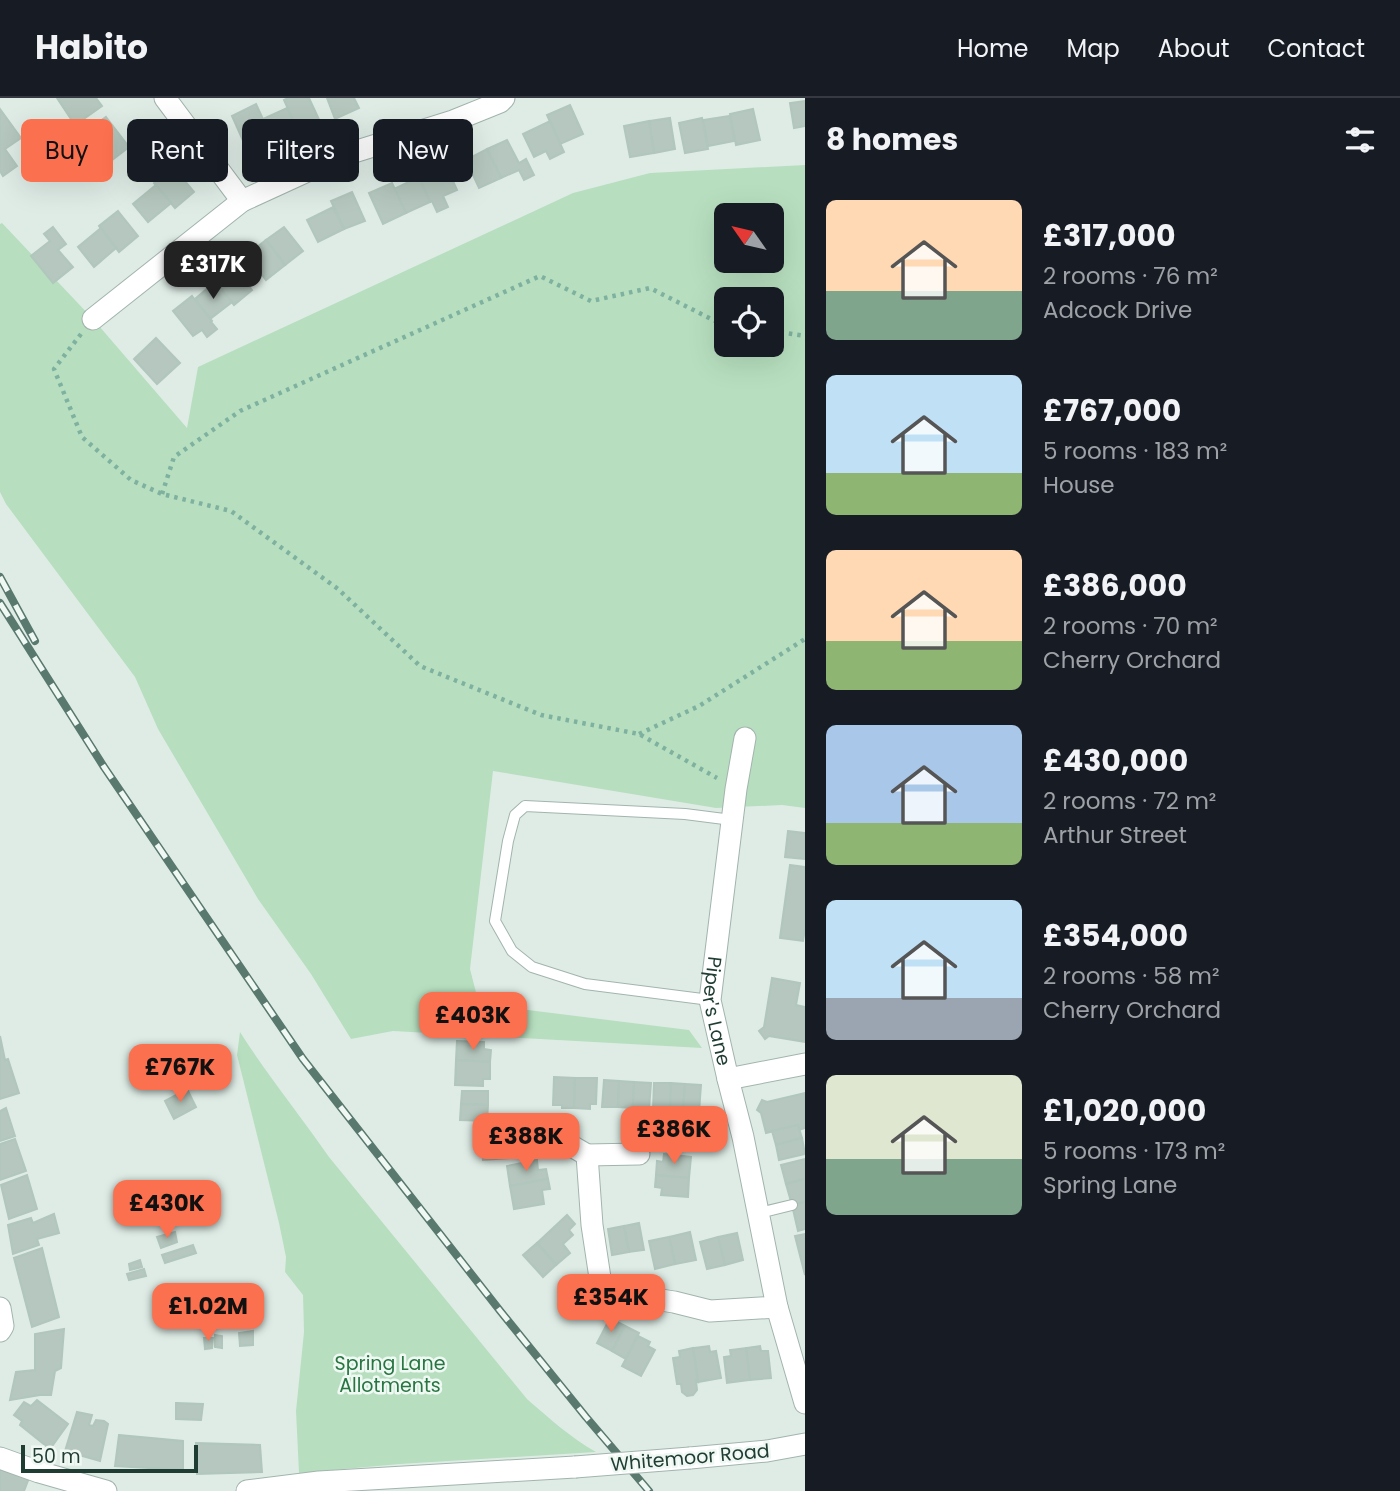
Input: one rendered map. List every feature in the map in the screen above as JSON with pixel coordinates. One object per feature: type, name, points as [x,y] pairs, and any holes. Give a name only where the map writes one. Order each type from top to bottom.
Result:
[{"type":"street","points":[[165,98],[242,201]]},
{"type":"street","points":[[93,320],[242,201],[338,157],[453,121],[504,98]]},
{"type":"street","name":"Piper's Lane","points":[[745,738],[736,789],[710,1000],[743,1137],[777,1307],[805,1403]]},
{"type":"street","points":[[728,1079],[805,1064]]},
{"type":"street","points":[[546,1131],[587,1155],[639,1154]]},
{"type":"street","points":[[587,1155],[592,1225],[601,1291]]},
{"type":"street","points":[[576,1296],[601,1291],[674,1302],[710,1311],[777,1307]]},
{"type":"street","points":[[0,1308],[3,1326],[0,1331]]},
{"type":"street","name":"Whitemoor Road","points":[[247,1491],[319,1482],[690,1458],[767,1451],[805,1444]]},
{"type":"street","points":[[0,1458],[106,1491]]},
{"type":"lane","points":[[710,1000],[585,984],[532,967],[512,951],[495,921],[508,841],[515,815],[525,806],[685,814],[732,820]]},
{"type":"lane","points":[[759,1213],[792,1206]]},
{"type":"path","points":[[162,494],[174,457],[240,411],[540,276],[592,301],[650,288],[714,320]]},
{"type":"path","points":[[93,320],[54,369],[82,437],[131,480],[162,494],[231,511],[338,589],[420,666],[541,715],[639,734],[736,789]]},
{"type":"path","points":[[784,332],[805,335]]},
{"type":"path","points":[[639,734],[699,706],[805,639]]},
{"type":"green space","points":[[805,165],[805,808],[782,805],[716,808],[493,771],[470,969],[479,1004],[689,1030],[702,1048],[393,1031],[351,1039],[311,974],[258,899],[158,729],[135,677],[6,504],[0,492],[0,224],[2,223],[93,319],[187,428],[198,367],[573,193],[650,173]]},
{"type":"green space","name":"Spring Lane Allotments","points":[[240,1032],[329,1157],[527,1399],[569,1434],[596,1452],[299,1473],[296,1411],[304,1332],[303,1295],[285,1272],[286,1257],[279,1223],[237,1055]]},
{"type":"building","points":[[57,98],[96,98],[102,106],[84,119],[71,119]]},
{"type":"building","points":[[309,98],[319,119],[292,119],[284,100]]},
{"type":"building","points":[[327,98],[354,98],[359,108],[335,119]]},
{"type":"building","points":[[805,101],[805,126],[794,128],[790,103]]},
{"type":"building","points":[[256,104],[263,119],[242,119],[242,138],[232,116]]},
{"type":"building","points":[[570,105],[583,134],[560,144],[547,115]]},
{"type":"building","points":[[287,108],[292,119],[263,119]]},
{"type":"building","points":[[0,109],[21,138],[5,149],[17,166],[3,176],[0,171]]},
{"type":"building","points":[[753,109],[760,140],[736,145],[730,114]]},
{"type":"building","points":[[730,116],[734,141],[708,146],[703,120]]},
{"type":"building","points":[[670,118],[675,149],[654,153],[649,121]]},
{"type":"building","points":[[702,118],[708,149],[685,153],[679,123]]},
{"type":"building","points":[[550,121],[564,152],[550,159],[546,151],[534,157],[523,134]]},
{"type":"building","points":[[649,121],[654,153],[630,157],[624,126]]},
{"type":"building","points":[[113,126],[127,144],[127,149],[113,159]]},
{"type":"building","points":[[507,140],[519,163],[526,159],[534,175],[524,180],[519,170],[501,178],[487,149]]},
{"type":"building","points":[[487,149],[501,178],[479,188],[473,175],[473,156]]},
{"type":"building","points":[[186,182],[194,192],[175,208],[154,183]]},
{"type":"building","points":[[409,182],[421,182],[430,202],[406,213],[394,189]]},
{"type":"building","points":[[421,182],[453,182],[457,190],[443,196],[448,207],[437,212],[432,201],[430,202]]},
{"type":"building","points":[[392,183],[406,213],[383,224],[369,193]]},
{"type":"building","points":[[156,185],[171,203],[148,222],[133,204]]},
{"type":"building","points":[[352,192],[365,221],[344,229],[331,201]]},
{"type":"building","points":[[333,207],[344,229],[318,242],[307,220]]},
{"type":"building","points":[[118,211],[138,236],[119,252],[99,226]]},
{"type":"building","points":[[53,227],[66,244],[58,250],[73,267],[53,283],[31,256],[50,241],[44,234]]},
{"type":"building","points":[[284,227],[303,251],[285,265],[266,240]]},
{"type":"building","points":[[101,228],[116,248],[94,267],[78,247]]},
{"type":"building","points":[[266,240],[285,265],[266,280],[247,255]]},
{"type":"building","points":[[232,266],[252,290],[234,305],[214,280]]},
{"type":"building","points":[[215,282],[232,302],[210,319],[195,299]]},
{"type":"building","points":[[192,296],[217,329],[207,337],[202,330],[193,336],[173,311]]},
{"type":"building","points":[[156,338],[180,363],[157,384],[134,359]]},
{"type":"building","points":[[788,831],[805,833],[805,859],[785,857]]},
{"type":"building","points":[[790,865],[805,867],[803,941],[780,938]]},
{"type":"building","points":[[772,978],[800,983],[796,1005],[805,1007],[805,1042],[769,1036],[765,1039],[759,1031],[764,1027]]},
{"type":"building","points":[[0,1036],[5,1060],[8,1059],[19,1093],[0,1099]]},
{"type":"building","points":[[457,1041],[484,1042],[484,1049],[491,1050],[490,1062],[456,1060]]},
{"type":"building","points":[[456,1060],[490,1062],[490,1079],[483,1079],[483,1086],[455,1085]]},
{"type":"building","points":[[554,1077],[575,1078],[574,1108],[553,1105]]},
{"type":"building","points":[[575,1078],[597,1078],[596,1104],[590,1104],[590,1109],[574,1108]]},
{"type":"building","points":[[604,1080],[619,1081],[618,1107],[602,1107]]},
{"type":"building","points":[[619,1081],[634,1082],[633,1108],[618,1107]]},
{"type":"building","points":[[634,1082],[651,1083],[649,1109],[633,1108]]},
{"type":"building","points":[[654,1083],[671,1083],[670,1111],[653,1110]]},
{"type":"building","points":[[671,1083],[685,1084],[683,1111],[670,1111]]},
{"type":"building","points":[[685,1084],[701,1085],[699,1112],[683,1111]]},
{"type":"building","points":[[187,1089],[196,1107],[174,1119],[165,1101]]},
{"type":"building","points":[[462,1091],[488,1091],[488,1105],[461,1104]]},
{"type":"building","points":[[805,1093],[805,1128],[799,1130],[798,1125],[766,1133],[761,1113],[757,1110],[762,1100],[767,1102]]},
{"type":"building","points":[[461,1104],[488,1105],[487,1121],[460,1120]]},
{"type":"building","points":[[6,1108],[15,1136],[0,1141],[0,1111]]},
{"type":"building","points":[[798,1125],[802,1138],[776,1145],[772,1131]]},
{"type":"building","points":[[507,1127],[508,1142],[482,1144],[481,1129]]},
{"type":"building","points":[[802,1138],[805,1154],[779,1160],[776,1145]]},
{"type":"building","points":[[15,1139],[26,1171],[0,1180],[0,1144]]},
{"type":"building","points":[[508,1142],[509,1158],[483,1160],[482,1144]]},
{"type":"building","points":[[664,1154],[691,1157],[689,1178],[656,1175],[657,1161],[663,1162]]},
{"type":"building","points":[[805,1159],[805,1179],[786,1184],[781,1165]]},
{"type":"building","points":[[537,1160],[538,1170],[546,1169],[548,1179],[510,1186],[507,1166]]},
{"type":"building","points":[[27,1175],[37,1209],[9,1219],[1,1185]]},
{"type":"building","points":[[656,1175],[689,1178],[688,1197],[661,1195],[662,1188],[655,1187]]},
{"type":"building","points":[[548,1179],[550,1189],[542,1190],[544,1204],[514,1209],[510,1186]]},
{"type":"building","points":[[805,1179],[805,1202],[792,1205],[786,1184]]},
{"type":"building","points":[[805,1202],[805,1229],[798,1231],[792,1205]]},
{"type":"building","points":[[54,1214],[59,1233],[37,1239],[39,1245],[13,1254],[8,1225],[31,1218],[33,1223]]},
{"type":"building","points":[[567,1215],[575,1224],[569,1230],[573,1235],[563,1244],[570,1253],[556,1265],[537,1243]]},
{"type":"building","points":[[639,1223],[644,1250],[629,1252],[624,1226]]},
{"type":"building","points":[[624,1226],[629,1252],[612,1255],[608,1229]]},
{"type":"building","points":[[175,1232],[177,1242],[161,1248],[157,1237]]},
{"type":"building","points":[[690,1232],[696,1260],[675,1264],[669,1237]]},
{"type":"building","points":[[737,1233],[743,1260],[725,1265],[718,1237]]},
{"type":"building","points":[[805,1234],[805,1275],[795,1236]]},
{"type":"building","points":[[669,1237],[675,1264],[655,1269],[649,1241]]},
{"type":"building","points":[[718,1237],[725,1265],[707,1269],[700,1242]]},
{"type":"building","points":[[537,1243],[556,1265],[543,1277],[523,1255]]},
{"type":"building","points":[[193,1245],[196,1253],[165,1263],[162,1255]]},
{"type":"building","points":[[42,1248],[59,1317],[32,1327],[14,1258]]},
{"type":"building","points":[[140,1260],[142,1267],[130,1270],[129,1264]]},
{"type":"building","points":[[144,1269],[146,1276],[129,1280],[127,1274]]},
{"type":"building","points":[[610,1318],[625,1326],[612,1351],[597,1343]]},
{"type":"building","points":[[214,1320],[225,1320],[225,1327],[215,1328]]},
{"type":"building","points":[[625,1326],[639,1333],[626,1359],[612,1351]]},
{"type":"building","points":[[64,1329],[61,1368],[55,1371],[51,1395],[10,1400],[16,1372],[35,1370],[35,1334]]},
{"type":"building","points":[[253,1331],[253,1345],[240,1346],[239,1333]]},
{"type":"building","points":[[215,1335],[222,1336],[222,1348],[215,1347]]},
{"type":"building","points":[[638,1336],[650,1342],[648,1346],[655,1350],[641,1376],[622,1366]]},
{"type":"building","points":[[204,1338],[213,1338],[212,1348],[205,1349]]},
{"type":"building","points":[[709,1346],[710,1352],[716,1351],[721,1378],[698,1382],[693,1348]]},
{"type":"building","points":[[760,1346],[761,1351],[768,1351],[771,1378],[750,1380],[746,1348]]},
{"type":"building","points":[[693,1348],[697,1390],[693,1395],[687,1396],[682,1392],[681,1384],[677,1384],[673,1358],[680,1357],[679,1351]]},
{"type":"building","points":[[746,1348],[750,1380],[727,1383],[724,1357],[731,1356],[730,1350]]},
{"type":"building","points":[[37,1400],[68,1424],[50,1449],[20,1425],[22,1421],[14,1415],[24,1402],[31,1406]]},
{"type":"building","points":[[176,1403],[203,1404],[201,1420],[176,1419]]},
{"type":"building","points":[[77,1412],[92,1415],[89,1425],[93,1426],[96,1420],[108,1424],[100,1461],[65,1451]]},
{"type":"building","points":[[119,1435],[183,1441],[183,1470],[115,1466]]},
{"type":"building","points":[[196,1443],[260,1445],[262,1472],[197,1474]]},
{"type":"building","points":[[0,1469],[29,1478],[24,1491],[0,1491]]},
{"type":"railway","points":[[0,577],[35,641]]},
{"type":"railway","points":[[0,603],[104,767],[303,1059],[501,1312],[649,1491]]}]
